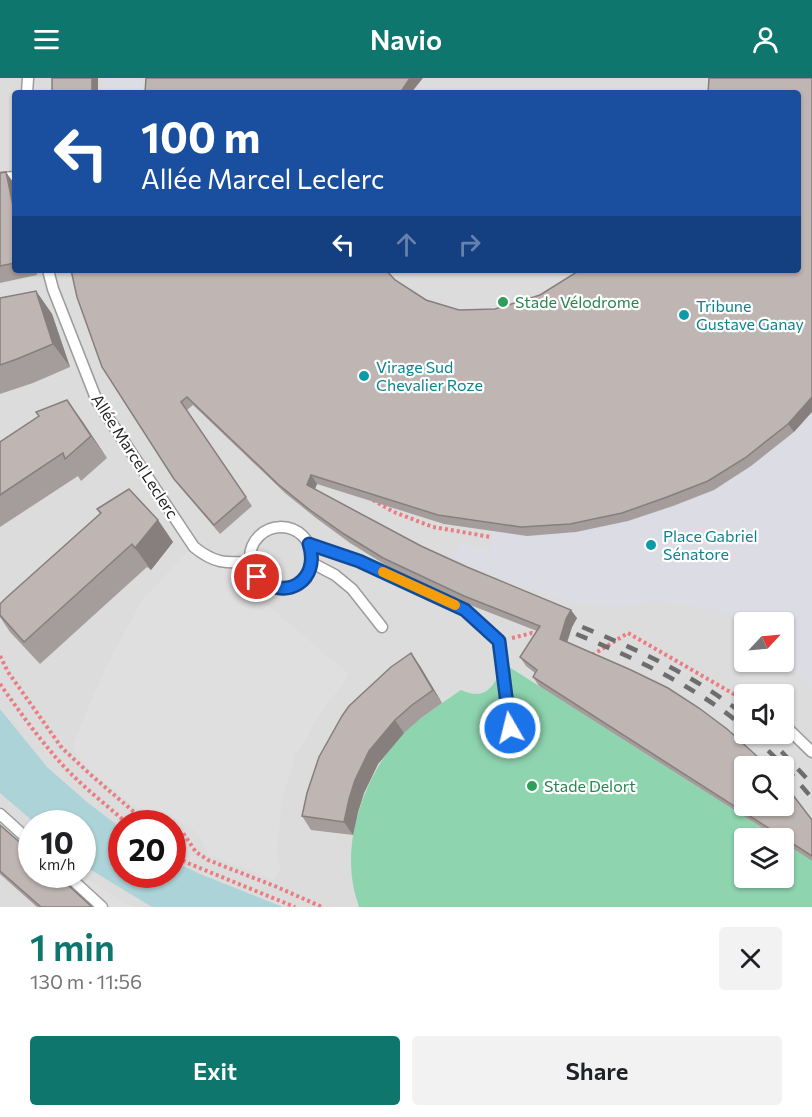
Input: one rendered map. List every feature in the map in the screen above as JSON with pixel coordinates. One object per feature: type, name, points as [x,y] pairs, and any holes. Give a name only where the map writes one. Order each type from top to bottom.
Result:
[{"type":"lane","name":"Allée Marcel Leclerc","points":[[49,273],[96,401],[194,547],[205,556],[224,563],[251,562]]},
{"type":"lane","points":[[284,527],[294,530],[309,544],[312,563],[309,573],[294,586],[280,589],[265,584],[252,568],[252,548],[257,539],[274,528],[284,527]]},
{"type":"lane","points":[[309,544],[359,561],[465,610],[499,641],[510,728]]},
{"type":"lane","points":[[312,563],[335,575],[352,589],[382,627]]},
{"type":"lane","points":[[794,735],[812,752]]},
{"type":"lane","points":[[0,814],[18,830]]},
{"type":"lane","points":[[81,888],[102,907]]},
{"type":"path","points":[[369,498],[394,512],[433,528],[491,537]]},
{"type":"path","points":[[499,641],[532,633],[543,637]]},
{"type":"path","points":[[584,651],[594,654],[628,633],[734,694]]},
{"type":"path","points":[[0,656],[8,672],[62,748],[132,810]]},
{"type":"path","points":[[0,684],[54,756],[111,810]]},
{"type":"path","points":[[186,838],[196,852],[208,860],[322,907]]},
{"type":"path","points":[[186,862],[296,907]]},
{"type":"shaded area","points":[[0,78],[812,78],[812,907],[0,907]]},
{"type":"shaded area","points":[[106,78],[142,78],[141,90],[105,90]]},
{"type":"shaded area","name":"Place Gabriel Sénatore","points":[[812,411],[812,688],[794,671],[794,612],[734,612],[734,618],[715,609],[658,601],[612,607],[567,602],[452,559],[462,541],[490,551],[496,519]]},
{"type":"shaded area","points":[[195,544],[349,674],[319,716],[295,757],[282,799],[277,856],[281,869],[274,880],[207,854],[201,838],[186,825],[186,810],[140,810],[108,786],[72,748],[113,653],[143,599]]},
{"type":"shaded area","points":[[96,885],[133,907],[88,907],[67,888],[96,888]]},
{"type":"green space","name":"Stade Delort","points":[[506,665],[734,810],[734,816],[743,816],[762,828],[734,828],[734,888],[794,888],[794,849],[812,861],[812,907],[359,907],[353,884],[352,845],[361,804],[378,766],[402,735],[423,717],[461,690],[478,694],[489,689]]},
{"type":"water","points":[[0,709],[47,767],[108,818],[108,880],[96,873],[96,810],[20,810],[0,793]]},
{"type":"water","points":[[186,867],[283,907],[152,907],[121,888],[186,888]]},
{"type":"building","points":[[52,78],[92,78],[92,90],[52,90]]},
{"type":"building","points":[[146,78],[410,78],[402,90],[145,90]]},
{"type":"building","name":"Stade Vélodrome","points":[[709,78],[812,78],[812,397],[788,424],[745,458],[708,481],[622,513],[570,524],[521,527],[438,515],[311,475],[307,485],[421,546],[571,610],[560,639],[668,688],[727,729],[734,735],[734,744],[744,744],[757,756],[734,756],[734,806],[533,677],[537,670],[520,657],[540,626],[464,596],[383,558],[344,534],[279,485],[187,397],[181,402],[246,497],[214,525],[174,479],[102,367],[77,297],[72,273],[389,273],[395,280],[426,300],[459,310],[495,309],[540,295],[575,273],[801,273],[801,90],[708,90]]},
{"type":"building","points":[[6,172],[12,201],[12,264],[0,266],[0,173]]},
{"type":"building","points":[[36,291],[53,344],[0,365],[0,298]]},
{"type":"building","points":[[67,400],[91,436],[65,459],[63,453],[0,495],[0,442],[39,416],[36,412]]},
{"type":"building","points":[[129,489],[158,520],[135,548],[132,544],[24,642],[0,615],[0,604],[101,513],[97,509]]},
{"type":"building","points":[[411,653],[433,690],[395,720],[369,751],[355,780],[344,822],[302,816],[319,757],[342,716],[349,706],[391,667]]},
{"type":"building","name":"Stade Vélodrome","points":[[794,796],[812,820],[812,856],[794,844],[794,828],[768,828],[750,816],[794,816]]},
{"type":"building","points":[[0,825],[18,841],[18,887],[0,871]]},
{"type":"building","points":[[19,888],[71,888],[92,907],[41,907]]},
{"type":"railway","points":[[560,618],[656,660],[701,685],[734,707]]},
{"type":"railway","points":[[554,625],[654,669],[701,695],[734,719]]},
{"type":"railway","points":[[761,744],[812,798]]},
{"type":"railway","points":[[774,744],[812,784]]},
{"type":"slow traffic","points":[[383,572],[455,605]]},
{"type":"place","name":"Stade Vélodrome","points":[[503,302]]},
{"type":"place","name":"Tribune Gustave Ganay","points":[[684,315]]},
{"type":"place","name":"Virage Sud Chevalier Roze","points":[[364,376]]},
{"type":"place","name":"Place Gabriel Sénatore","points":[[651,545]]},
{"type":"place","name":"Stade Delort","points":[[532,786]]},
{"type":"route","points":[[257,577],[265,584],[280,589],[294,586],[302,581],[309,573],[312,563],[309,544],[359,561],[465,610],[499,641],[510,728]]}]
